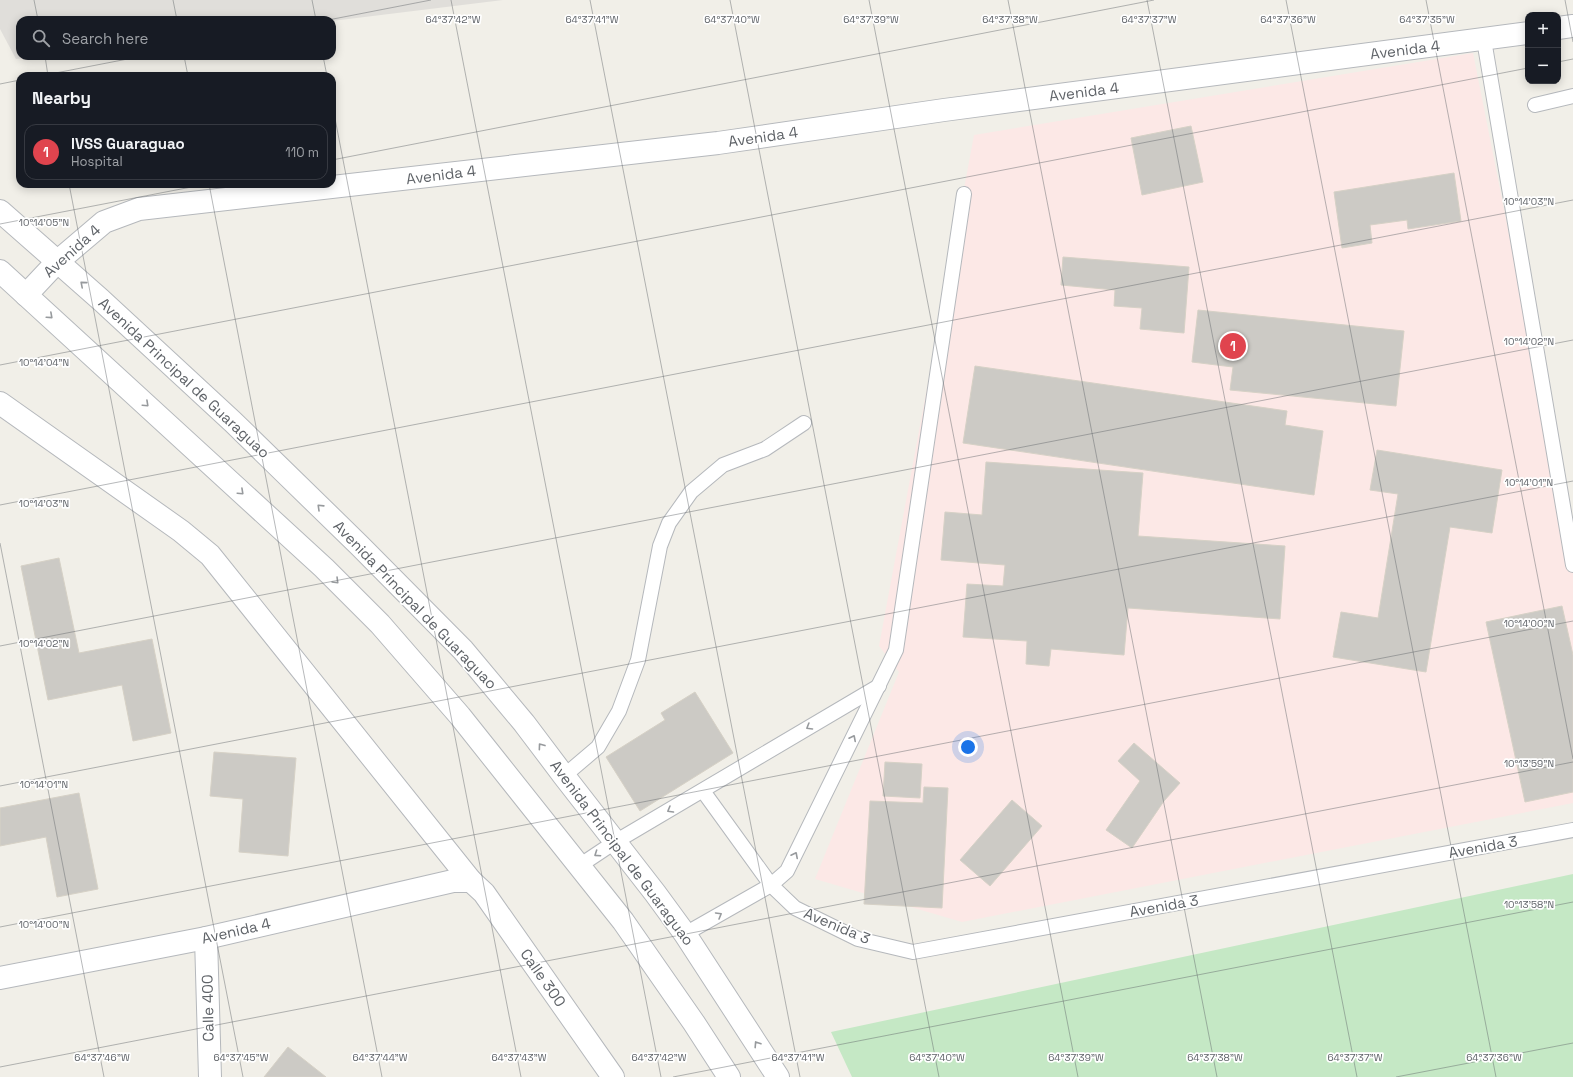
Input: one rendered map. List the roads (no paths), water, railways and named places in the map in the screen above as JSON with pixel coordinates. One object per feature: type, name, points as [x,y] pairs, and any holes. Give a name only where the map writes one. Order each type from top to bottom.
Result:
[{"type":"street","points":[[1561,28],[1573,26]]},
{"type":"street","name":"Avenida 4","points":[[336,187],[718,143],[944,110],[1525,33]]},
{"type":"street","name":"Avenida 4","points":[[26,295],[57,262],[104,222],[139,209],[323,188]]},
{"type":"street","name":"Avenida Principal de Guaraguao","points":[[0,211],[233,422],[360,546],[463,650],[524,723],[685,934],[778,1077]]},
{"type":"street","points":[[0,271],[312,557],[380,624],[460,716],[623,921],[694,1023],[729,1077]]},
{"type":"street","name":"Calle 300","points":[[0,403],[181,531],[210,555],[471,881],[484,893],[613,1077]]},
{"type":"street","name":"Avenida 4","points":[[2,975],[206,938],[453,882],[471,881]]},
{"type":"street","name":"Calle 400","points":[[206,938],[210,1077]]},
{"type":"lane","points":[[1484,40],[1573,565]]},
{"type":"lane","points":[[1535,105],[1573,96]]},
{"type":"lane","points":[[685,934],[771,885],[786,871],[896,650],[964,194]]},
{"type":"lane","points":[[564,776],[598,747],[619,711],[638,660],[660,546],[669,523],[691,492],[723,465],[765,449],[804,423]]},
{"type":"lane","points":[[579,866],[615,842],[879,686]]},
{"type":"lane","name":"Avenida 3","points":[[703,791],[771,885],[795,908],[858,939],[913,952],[1573,830]]},
{"type":"place","name":"IVSS Guaraguao","points":[[1233,346]]}]
